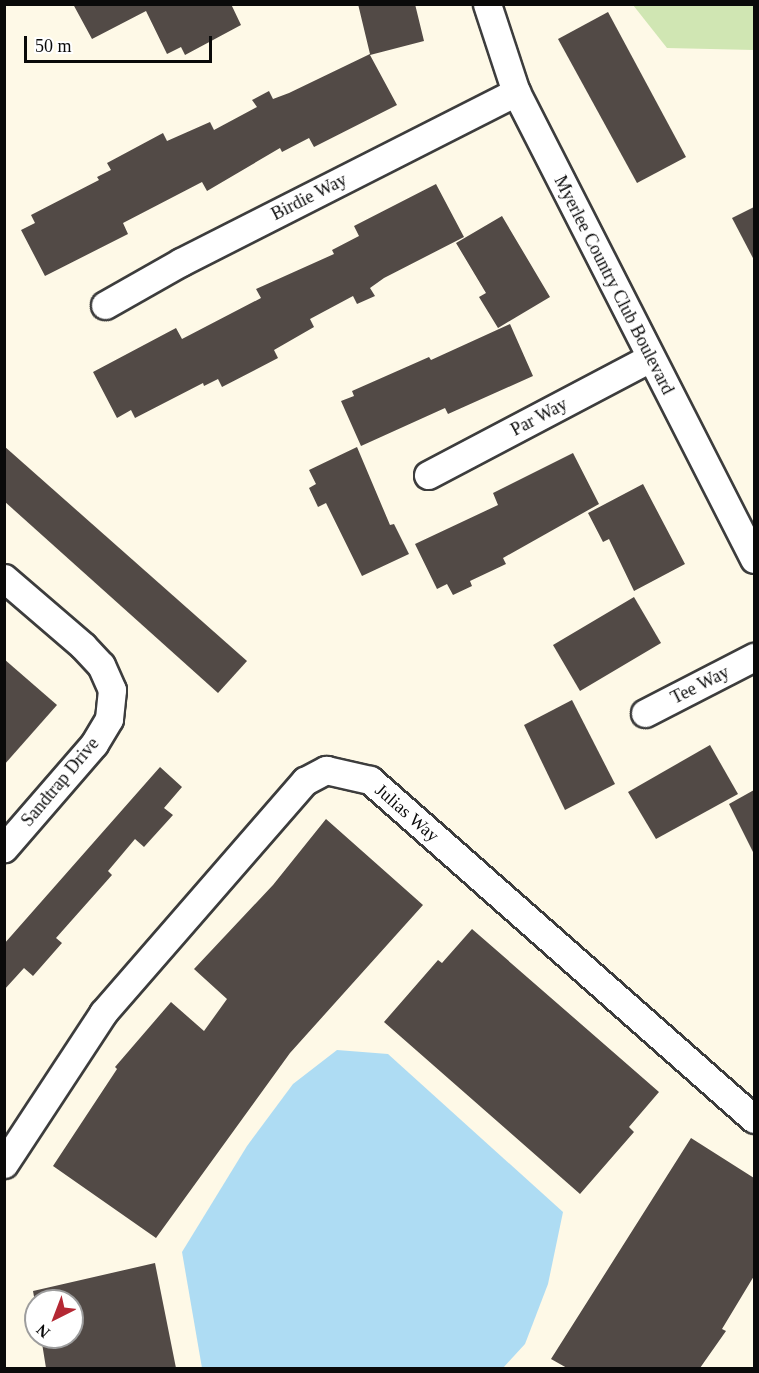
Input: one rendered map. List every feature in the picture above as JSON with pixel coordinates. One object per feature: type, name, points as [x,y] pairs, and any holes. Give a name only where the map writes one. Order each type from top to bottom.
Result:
[{"type":"street","name":"Myerlee Country Club Boulevard","points":[[487,4],[516,92],[754,559]]},
{"type":"street","name":"Birdie Way","points":[[105,305],[191,257],[516,92]]},
{"type":"street","name":"Par Way","points":[[428,475],[650,358]]},
{"type":"street","name":"Sandtrap Drive","points":[[4,578],[101,665],[112,690],[109,719],[94,744],[4,848]]},
{"type":"street","name":"Tee Way","points":[[645,713],[754,657]]},
{"type":"street","name":"Julias Way","points":[[4,1164],[103,1013],[305,782],[326,770],[370,780],[754,1119]]},
{"type":"green space","points":[[633,5],[754,5],[754,50],[667,48]]},
{"type":"water","points":[[337,1050],[388,1054],[563,1212],[548,1284],[525,1344],[503,1368],[202,1368],[182,1252],[247,1146],[293,1084]]},
{"type":"building","points":[[73,4],[231,4],[241,25],[185,55],[181,47],[167,54],[146,11],[92,39]]},
{"type":"building","points":[[358,4],[415,4],[424,41],[370,55],[397,105],[314,147],[309,138],[282,152],[280,148],[207,191],[202,182],[123,223],[128,234],[45,276],[21,230],[35,223],[31,215],[99,180],[97,177],[111,170],[107,163],[163,133],[167,141],[210,122],[214,130],[257,107],[252,100],[269,91],[273,99],[370,54]]},
{"type":"building","points":[[608,12],[686,157],[637,183],[558,39]]},
{"type":"building","points":[[436,184],[464,237],[384,278],[370,288],[375,296],[357,304],[353,296],[310,319],[314,327],[274,350],[278,358],[222,387],[218,379],[204,386],[203,383],[135,418],[131,410],[117,418],[93,372],[176,328],[182,339],[261,298],[256,289],[334,254],[332,250],[359,236],[354,226]]},
{"type":"building","points":[[754,207],[754,260],[732,218]]},
{"type":"building","points":[[502,216],[550,297],[498,328],[479,297],[486,293],[456,243]]},
{"type":"building","points":[[510,324],[533,376],[448,414],[445,408],[361,446],[341,401],[354,396],[352,391],[429,357],[431,360]]},
{"type":"building","points":[[4,446],[247,661],[218,693],[4,501]]},
{"type":"building","points":[[357,447],[390,525],[394,524],[409,554],[362,576],[326,503],[318,507],[309,488],[316,484],[309,470]]},
{"type":"building","points":[[573,453],[599,504],[503,558],[506,564],[470,581],[472,586],[453,595],[447,584],[437,589],[415,544],[498,505],[493,493]]},
{"type":"building","points":[[643,484],[685,564],[634,591],[609,539],[603,542],[588,513]]},
{"type":"building","points":[[634,597],[661,643],[580,691],[553,645]]},
{"type":"building","points":[[4,659],[57,705],[4,765]]},
{"type":"building","points":[[572,700],[615,784],[565,810],[524,725]]},
{"type":"building","points":[[710,745],[738,794],[656,839],[628,792]]},
{"type":"building","points":[[160,767],[182,787],[164,808],[173,815],[144,847],[135,839],[108,871],[112,875],[56,938],[62,943],[33,976],[24,968],[4,990],[4,944]]},
{"type":"building","points":[[754,790],[754,854],[729,804]]},
{"type":"building","points":[[326,819],[423,905],[290,1053],[156,1238],[53,1166],[117,1069],[115,1067],[171,1002],[204,1031],[227,999],[194,969],[273,885]]},
{"type":"building","points":[[472,929],[659,1092],[629,1127],[634,1132],[580,1194],[384,1022],[438,960],[442,963]]},
{"type":"building","points":[[691,1138],[754,1178],[754,1276],[722,1329],[726,1331],[700,1368],[567,1368],[551,1359]]},
{"type":"building","points":[[155,1263],[176,1368],[46,1368],[43,1349],[84,1349],[84,1289],[42,1289]]}]
